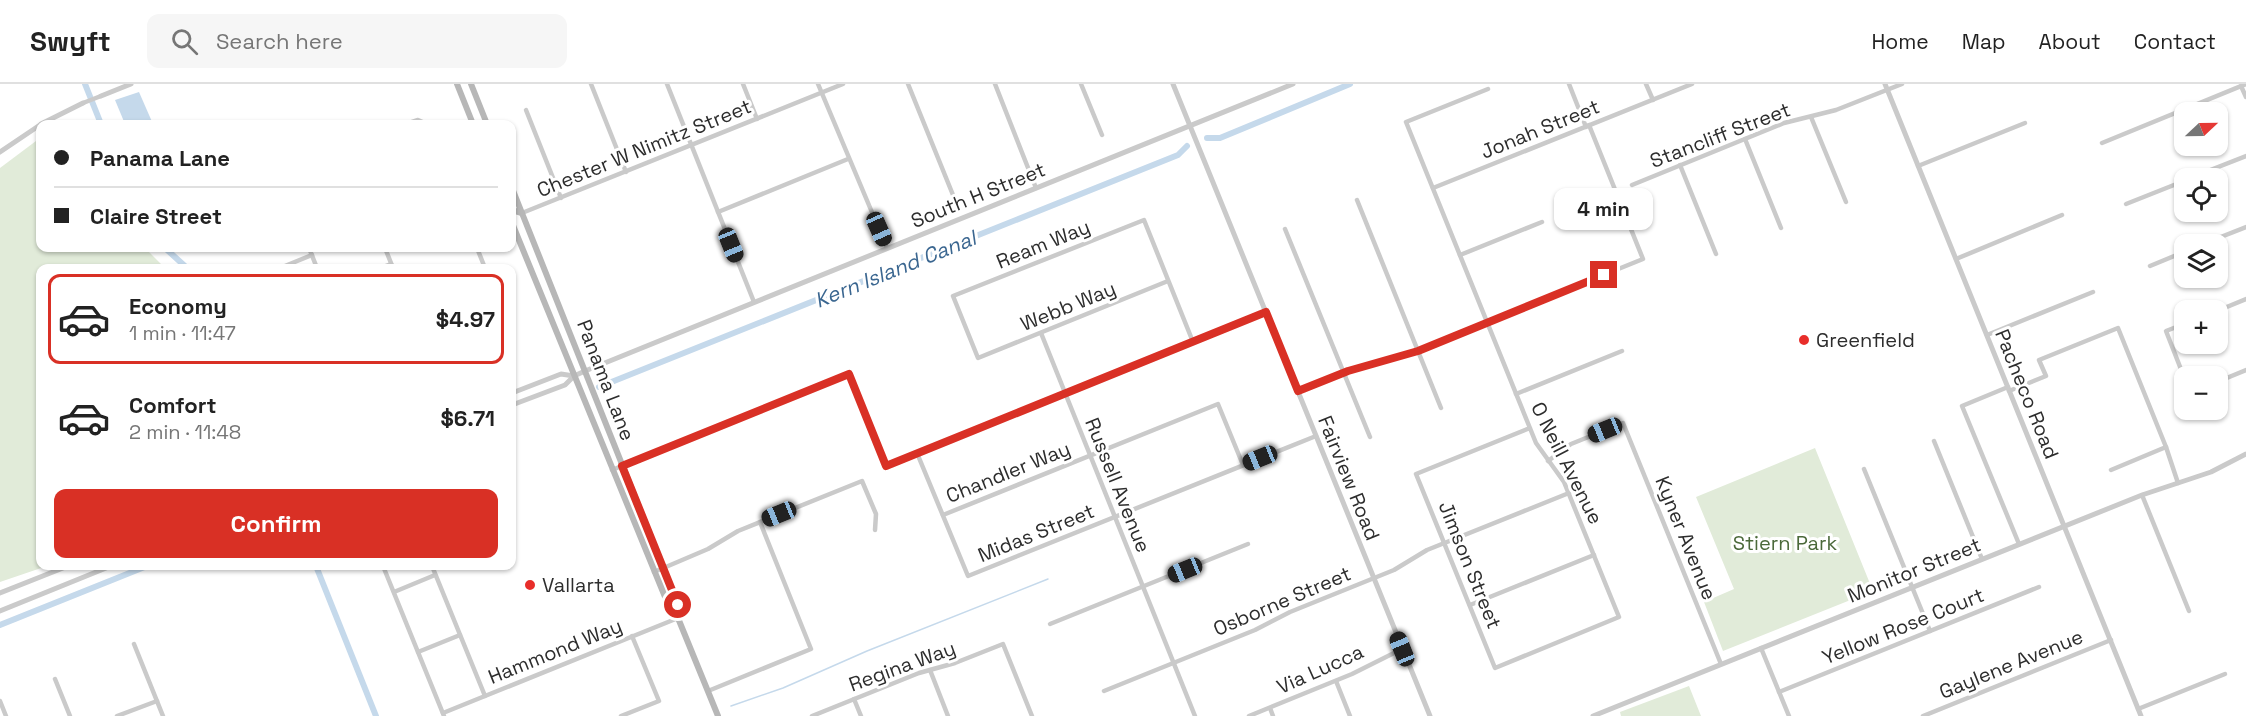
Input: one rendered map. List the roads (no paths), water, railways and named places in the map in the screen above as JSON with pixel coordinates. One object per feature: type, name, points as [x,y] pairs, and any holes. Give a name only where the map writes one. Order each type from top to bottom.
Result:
[{"type":"main road","points":[[457,84],[471,120]]},
{"type":"main road","points":[[471,84],[485,120]]},
{"type":"main road","name":"Panama Lane","points":[[516,198],[678,605],[678,618]]},
{"type":"main road","points":[[516,211],[522,213]]},
{"type":"main road","name":"Panama Lane","points":[[516,233],[654,572],[670,609],[678,618],[718,716]]},
{"type":"street","points":[[49,120],[83,103],[131,84]]},
{"type":"street","points":[[591,84],[626,172]]},
{"type":"street","points":[[667,84],[754,302]]},
{"type":"street","points":[[743,84],[757,119]]},
{"type":"street","points":[[818,84],[887,248]]},
{"type":"street","name":"Chester W Nimitz Street","points":[[522,213],[843,84]]},
{"type":"street","points":[[908,84],[953,195]]},
{"type":"street","points":[[995,84],[1036,188]]},
{"type":"street","points":[[1082,84],[1102,135]]},
{"type":"street","name":"Fairview Road","points":[[1173,84],[1430,716]]},
{"type":"street","name":"South H Street","points":[[516,392],[561,374],[574,375],[585,371],[1293,84]]},
{"type":"street","points":[[1298,391],[1344,372],[1418,351],[1643,260],[1569,84]]},
{"type":"street","points":[[1646,84],[1653,100]]},
{"type":"street","name":"Jonah Street","points":[[1433,188],[1692,84]]},
{"type":"street","name":"Stancliff Street","points":[[1632,185],[1784,123],[1836,110],[1886,87],[1902,84]]},
{"type":"street","points":[[2102,143],[2243,85],[2246,97]]},
{"type":"street","name":"Pacheco Road","points":[[1886,87],[2141,716]]},
{"type":"street","name":"O Neill Avenue","points":[[1488,89],[1406,122],[1530,428],[1569,493],[1620,617],[1495,668]]},
{"type":"street","points":[[526,110],[561,198]]},
{"type":"street","points":[[1811,117],[1846,201]]},
{"type":"street","points":[[1918,166],[2025,123]]},
{"type":"street","points":[[0,152],[36,127]]},
{"type":"street","points":[[1745,139],[1781,228]]},
{"type":"street","points":[[2215,168],[2246,156]]},
{"type":"street","points":[[718,212],[848,159]]},
{"type":"street","points":[[1680,165],[1716,254]]},
{"type":"street","points":[[2126,204],[2174,185]]},
{"type":"street","points":[[1357,200],[1441,408]]},
{"type":"street","points":[[1956,259],[2062,215]]},
{"type":"street","name":"Ream Way","points":[[978,358],[953,296],[1144,219],[1168,281]]},
{"type":"street","points":[[1460,255],[1542,222]]},
{"type":"street","points":[[2228,234],[2246,227]]},
{"type":"street","points":[[1285,229],[1370,437]]},
{"type":"street","points":[[311,252],[315,264]]},
{"type":"street","points":[[290,264],[312,255]]},
{"type":"street","points":[[2151,266],[2174,256]]},
{"type":"street","points":[[1168,281],[1193,342]]},
{"type":"street","name":"Webb Way","points":[[978,358],[1168,281]]},
{"type":"street","points":[[1987,335],[2093,292]]},
{"type":"street","points":[[2228,306],[2246,299]]},
{"type":"street","points":[[612,470],[849,374],[886,466],[1266,312]]},
{"type":"street","points":[[2019,544],[1962,406],[2046,376],[2039,360],[2118,328],[2166,447],[2178,483]]},
{"type":"street","points":[[2174,328],[2166,331],[2174,351]]},
{"type":"street","name":"Russell Avenue","points":[[1041,333],[1195,716]]},
{"type":"street","points":[[1516,394],[1622,351]]},
{"type":"street","points":[[2228,377],[2246,370]]},
{"type":"street","name":"South H Street","points":[[516,403],[565,385],[574,375]]},
{"type":"street","name":"Chandler Way","points":[[942,515],[1218,404],[1243,465]]},
{"type":"street","name":"Kyner Avenue","points":[[1548,461],[1571,444],[1623,423],[1721,664]]},
{"type":"street","name":"Jimson Street","points":[[1495,668],[1416,474],[1530,428]]},
{"type":"street","name":"Midas Street","points":[[942,515],[968,576],[1316,436]]},
{"type":"street","points":[[1934,441],[1982,559]]},
{"type":"street","points":[[2111,470],[2166,447]]},
{"type":"street","points":[[917,453],[942,515]]},
{"type":"street","name":"Monitor Street","points":[[1593,716],[2142,495],[2211,472],[2246,454]]},
{"type":"street","points":[[1864,469],[1930,631]]},
{"type":"street","points":[[654,572],[708,549],[760,522],[862,481],[876,514],[875,530]]},
{"type":"street","name":"Osborne Street","points":[[1104,691],[1374,578],[1444,543],[1569,493]]},
{"type":"street","points":[[2142,495],[2189,611]]},
{"type":"street","points":[[708,691],[811,649],[760,522]]},
{"type":"street","points":[[1050,624],[1248,544]]},
{"type":"street","points":[[1470,605],[1594,555]]},
{"type":"street","points":[[0,593],[58,570]]},
{"type":"street","points":[[0,611],[101,570]]},
{"type":"street","points":[[385,570],[443,714]]},
{"type":"street","points":[[433,570],[485,696]]},
{"type":"street","points":[[394,592],[435,575]]},
{"type":"street","name":"Yellow Rose Court","points":[[1779,692],[2039,587]]},
{"type":"street","name":"Hammond Way","points":[[443,714],[678,618]]},
{"type":"street","points":[[418,652],[460,635]]},
{"type":"street","points":[[621,716],[659,701],[632,636]]},
{"type":"street","name":"Gaylene Avenue","points":[[1923,716],[2110,640]]},
{"type":"street","points":[[134,644],[163,716]]},
{"type":"street","name":"Regina Way","points":[[812,716],[1003,644],[1032,716]]},
{"type":"street","points":[[1761,648],[1789,716]]},
{"type":"street","name":"Via Lucca","points":[[1249,716],[1336,681],[1402,649]]},
{"type":"street","points":[[930,670],[948,716]]},
{"type":"street","points":[[2138,709],[2225,674]]},
{"type":"street","points":[[55,679],[70,716]]},
{"type":"street","points":[[1336,681],[1350,716]]},
{"type":"street","points":[[854,699],[861,716]]},
{"type":"street","points":[[117,716],[157,700]]},
{"type":"street","points":[[0,701],[6,716]]},
{"type":"street","points":[[1270,708],[1273,716]]},
{"type":"water","points":[[139,92],[151,120],[123,120],[115,100]]},
{"type":"waterway","points":[[85,84],[99,120]]},
{"type":"waterway","name":"Kern Island Canal","points":[[1207,138],[1220,138],[1350,84]]},
{"type":"waterway","name":"Kern Island Canal","points":[[599,387],[1178,155],[1187,146]]},
{"type":"waterway","points":[[169,252],[183,264]]},
{"type":"waterway","name":"Kern Island Canal","points":[[0,625],[137,570]]},
{"type":"waterway","points":[[318,570],[376,716]]},
{"type":"waterway","points":[[731,706],[783,688],[867,651],[1048,579]]},
{"type":"place","name":"Greenfield","points":[[1804,340]]},
{"type":"place","name":"Vallarta","points":[[530,585]]},
{"type":"park label","name":"Stiern Park","points":[[1785,543]]}]
